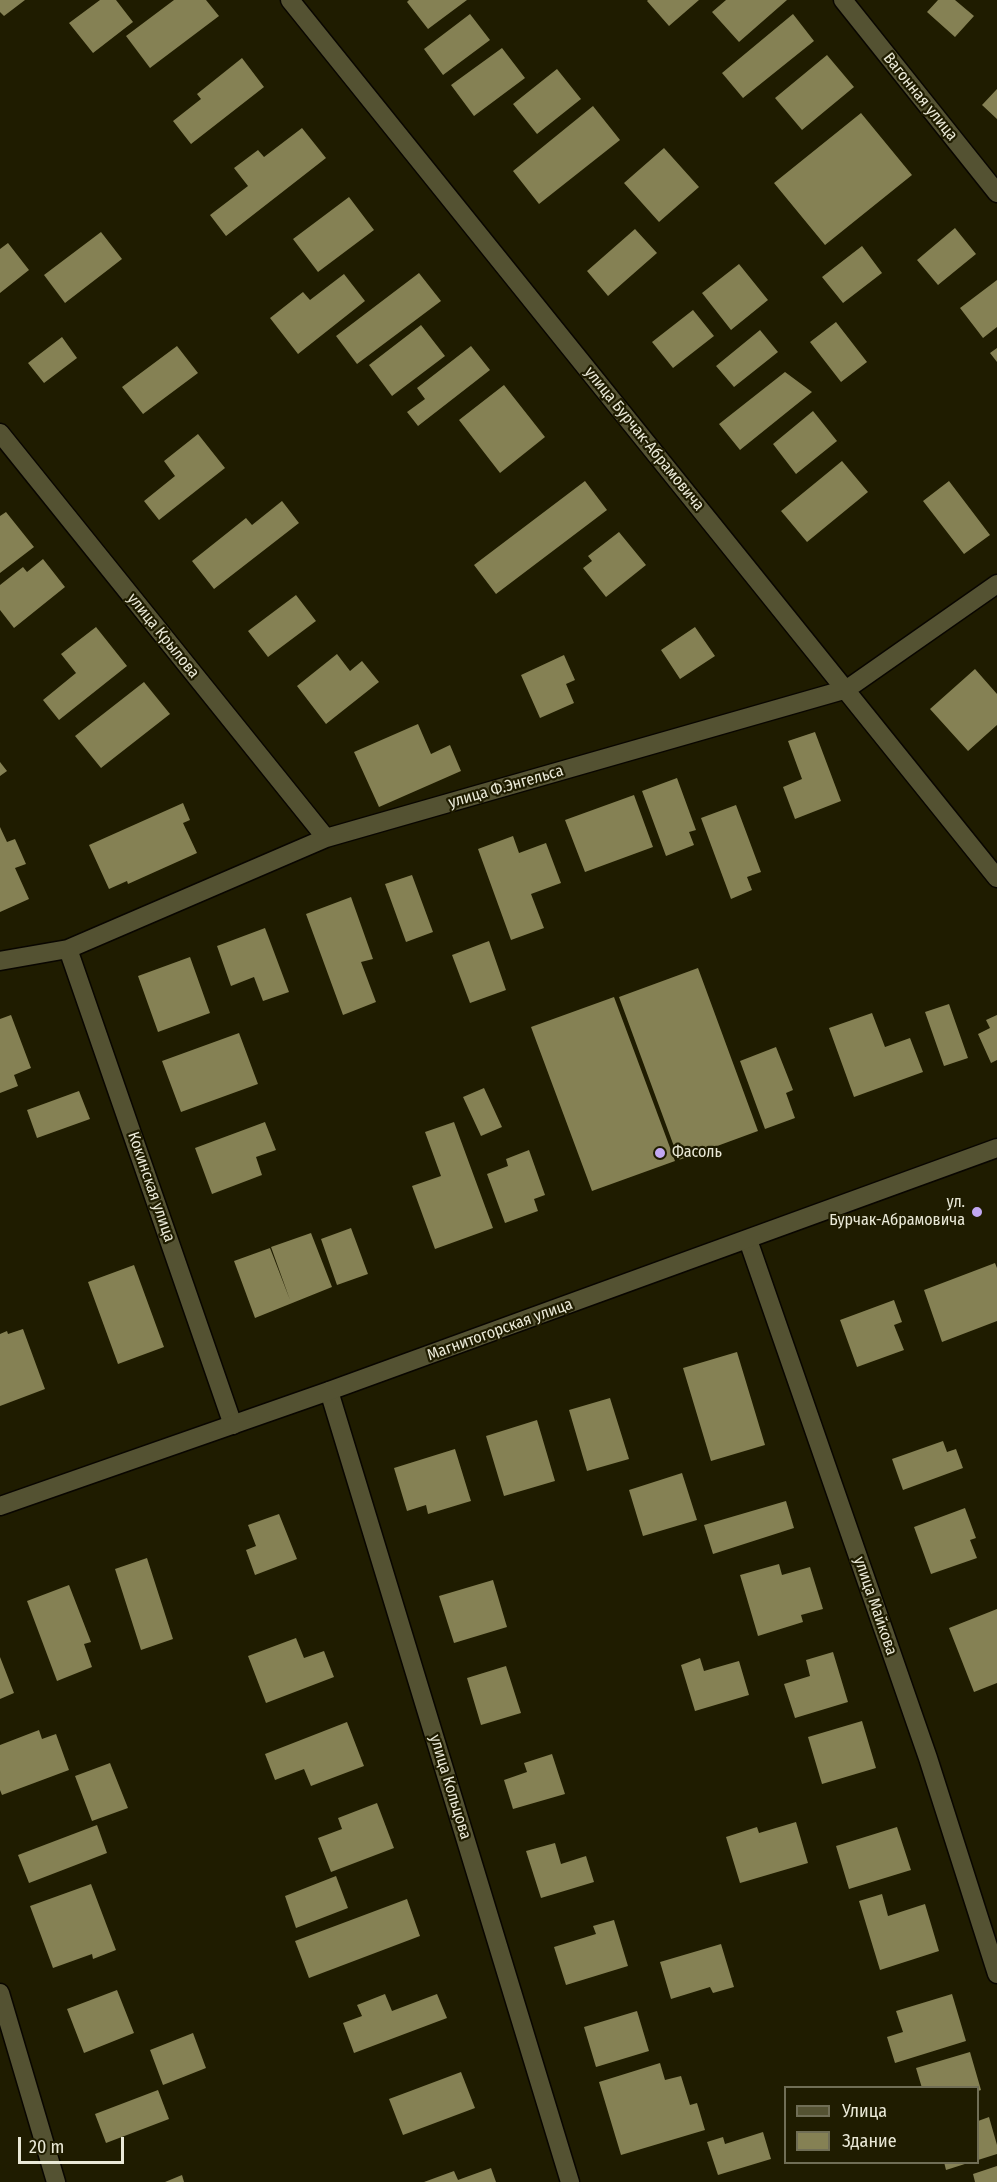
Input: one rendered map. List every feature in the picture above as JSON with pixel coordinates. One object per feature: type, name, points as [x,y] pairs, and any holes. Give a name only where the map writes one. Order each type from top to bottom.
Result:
[{"type":"street","name":"улица Бурчак-Абрамовича","points":[[290,0],[997,878]]},
{"type":"street","name":"Вагонная улица","points":[[843,0],[997,193]]},
{"type":"street","name":"улица Крылова","points":[[0,433],[326,838]]},
{"type":"street","name":"улица Ф.Энгельса","points":[[0,961],[68,949],[326,838],[847,689],[997,584]]},
{"type":"street","name":"Кокинская улица","points":[[68,949],[234,1425]]},
{"type":"street","name":"Магнитогорская улица","points":[[0,1506],[329,1391],[997,1148]]},
{"type":"street","name":"улица Майкова","points":[[748,1240],[928,1758],[997,1974]]},
{"type":"street","name":"улица Кольцова","points":[[329,1391],[570,2182]]},
{"type":"street","points":[[0,1993],[56,2182]]},
{"type":"building","points":[[0,0],[25,0],[4,16],[0,12]]},
{"type":"building","points":[[100,0],[116,0],[133,22],[93,53],[69,23]]},
{"type":"building","points":[[174,0],[206,0],[219,16],[150,68],[126,36]]},
{"type":"building","points":[[409,0],[467,0],[428,29],[407,2]]},
{"type":"building","points":[[648,0],[699,0],[669,26]]},
{"type":"building","points":[[726,0],[787,0],[739,42],[712,12]]},
{"type":"building","points":[[938,0],[955,0],[974,16],[955,37],[927,12]]},
{"type":"building","points":[[470,14],[490,40],[443,75],[424,49]]},
{"type":"building","points":[[793,14],[814,41],[743,98],[722,73]]},
{"type":"building","points":[[502,48],[525,78],[474,116],[451,85]]},
{"type":"building","points":[[827,55],[854,87],[802,130],[775,98]]},
{"type":"building","points":[[242,58],[264,87],[191,144],[173,121],[201,99],[197,94]]},
{"type":"building","points":[[557,69],[581,99],[537,134],[513,104]]},
{"type":"building","points":[[997,89],[997,119],[982,105]]},
{"type":"building","points":[[593,106],[620,140],[539,204],[513,171]]},
{"type":"building","points":[[861,113],[912,175],[825,245],[774,183]]},
{"type":"building","points":[[302,128],[326,158],[226,236],[210,215],[248,186],[234,168],[258,150],[264,157]]},
{"type":"building","points":[[664,148],[699,187],[659,222],[624,183]]},
{"type":"building","points":[[349,197],[374,230],[318,272],[293,239]]},
{"type":"building","points":[[955,228],[976,254],[938,285],[917,260]]},
{"type":"building","points":[[635,229],[657,253],[608,296],[587,271]]},
{"type":"building","points":[[101,232],[122,259],[65,303],[44,275]]},
{"type":"building","points":[[8,243],[29,270],[0,293],[0,249]]},
{"type":"building","points":[[862,246],[882,273],[843,303],[822,277]]},
{"type":"building","points":[[739,264],[768,300],[731,330],[702,293]]},
{"type":"building","points":[[419,273],[441,301],[357,364],[336,336]]},
{"type":"building","points":[[344,274],[365,301],[298,354],[270,318],[303,292],[310,300]]},
{"type":"building","points":[[997,280],[997,327],[983,338],[960,308]]},
{"type":"building","points":[[693,310],[714,336],[673,368],[652,342]]},
{"type":"building","points":[[836,322],[867,362],[841,382],[810,342]]},
{"type":"building","points":[[421,325],[445,356],[392,396],[369,365]]},
{"type":"building","points":[[760,330],[778,352],[734,387],[716,366]]},
{"type":"building","points":[[62,337],[77,358],[44,383],[28,363]]},
{"type":"building","points":[[177,346],[198,373],[143,414],[122,387]]},
{"type":"building","points":[[471,346],[490,370],[418,426],[407,412],[425,399],[417,388]]},
{"type":"building","points":[[997,348],[997,362],[990,353]]},
{"type":"building","points":[[785,372],[812,392],[740,450],[719,424]]},
{"type":"building","points":[[504,385],[545,437],[500,473],[459,420]]},
{"type":"building","points":[[813,411],[837,441],[796,474],[773,444]]},
{"type":"building","points":[[198,434],[225,468],[159,520],[144,501],[175,476],[164,461]]},
{"type":"building","points":[[842,461],[868,492],[807,542],[781,511]]},
{"type":"building","points":[[585,481],[607,510],[496,594],[474,565]]},
{"type":"building","points":[[949,481],[990,535],[964,554],[923,501]]},
{"type":"building","points":[[282,501],[299,523],[214,589],[192,561],[246,518],[252,525]]},
{"type":"building","points":[[6,512],[34,547],[0,573],[0,516]]},
{"type":"building","points":[[619,532],[646,565],[606,597],[583,568],[592,561],[588,556]]},
{"type":"building","points":[[43,559],[65,587],[14,628],[0,610],[0,585],[23,567],[27,572]]},
{"type":"building","points":[[296,595],[316,621],[268,657],[248,631]]},
{"type":"building","points":[[96,627],[127,666],[59,720],[43,700],[76,673],[61,654]]},
{"type":"building","points":[[695,627],[715,656],[680,679],[661,650]]},
{"type":"building","points":[[337,654],[350,671],[362,661],[379,682],[326,724],[297,686]]},
{"type":"building","points":[[564,655],[575,680],[566,684],[574,703],[540,718],[521,675]]},
{"type":"building","points":[[975,669],[997,694],[997,725],[968,751],[930,709]]},
{"type":"building","points":[[144,682],[170,714],[101,768],[75,736]]},
{"type":"building","points":[[418,724],[431,754],[450,745],[461,771],[379,807],[354,752]]},
{"type":"building","points":[[815,732],[841,801],[795,819],[783,787],[802,779],[788,741]]},
{"type":"building","points":[[0,762],[7,771],[0,776]]},
{"type":"building","points":[[677,778],[696,830],[689,832],[694,845],[666,856],[642,791]]},
{"type":"building","points":[[634,795],[653,847],[585,872],[565,820]]},
{"type":"building","points":[[183,803],[190,820],[183,823],[197,853],[128,884],[127,881],[109,889],[89,845]]},
{"type":"building","points":[[736,805],[761,872],[747,877],[752,890],[731,899],[701,818]]},
{"type":"building","points":[[0,827],[7,842],[15,839],[26,864],[15,868],[29,899],[0,912]]},
{"type":"building","points":[[513,836],[519,853],[546,843],[561,883],[531,894],[544,928],[511,940],[478,849]]},
{"type":"building","points":[[412,875],[433,932],[406,942],[385,884]]},
{"type":"building","points":[[351,897],[373,959],[361,962],[376,1002],[343,1015],[306,914]]},
{"type":"building","points":[[265,928],[289,992],[263,1001],[254,977],[231,986],[217,946]]},
{"type":"building","points":[[489,941],[506,990],[470,1003],[452,955]]},
{"type":"building","points":[[190,957],[210,1013],[158,1032],[138,976]]},
{"type":"building","points":[[698,968],[758,1131],[679,1160],[619,997]]},
{"type":"building","points":[[614,997],[675,1161],[592,1191],[531,1027]]},
{"type":"building","points":[[949,1004],[968,1058],[944,1066],[925,1012]]},
{"type":"building","points":[[872,1013],[885,1047],[910,1038],[923,1072],[854,1097],[829,1028]]},
{"type":"building","points":[[11,1015],[31,1068],[14,1075],[18,1086],[0,1093],[0,1019]]},
{"type":"building","points":[[997,1015],[997,1060],[991,1063],[978,1034],[990,1028],[986,1020]]},
{"type":"building","points":[[239,1033],[258,1084],[181,1112],[162,1061]]},
{"type":"building","points":[[776,1047],[793,1090],[786,1093],[795,1118],[765,1129],[740,1061]]},
{"type":"building","points":[[484,1088],[502,1127],[481,1136],[463,1097]]},
{"type":"building","points":[[79,1091],[90,1119],[37,1138],[27,1110]]},
{"type":"building","points":[[265,1122],[276,1150],[256,1157],[262,1175],[212,1194],[195,1148]]},
{"type":"building","points":[[454,1122],[493,1228],[435,1249],[412,1186],[441,1176],[425,1132]]},
{"type":"building","points":[[529,1150],[545,1195],[534,1199],[538,1211],[505,1223],[487,1174],[508,1166],[506,1159]]},
{"type":"building","points":[[351,1228],[368,1274],[337,1285],[321,1239]]},
{"type":"building","points":[[311,1233],[332,1287],[255,1318],[234,1261],[270,1248],[290,1300],[271,1247]]},
{"type":"building","points":[[995,1263],[997,1268],[997,1321],[942,1342],[924,1290]]},
{"type":"building","points":[[134,1265],[164,1347],[118,1364],[88,1282]]},
{"type":"building","points":[[894,1300],[902,1322],[894,1325],[904,1350],[857,1367],[840,1320]]},
{"type":"building","points":[[23,1329],[45,1389],[0,1406],[0,1334]]},
{"type":"building","points":[[737,1352],[765,1445],[711,1461],[683,1368]]},
{"type":"building","points":[[610,1398],[629,1459],[587,1471],[569,1410]]},
{"type":"building","points":[[537,1420],[555,1481],[504,1496],[486,1436]]},
{"type":"building","points":[[943,1441],[947,1452],[956,1449],[963,1468],[903,1490],[892,1459]]},
{"type":"building","points":[[455,1449],[471,1501],[428,1514],[426,1505],[407,1511],[394,1468]]},
{"type":"building","points":[[682,1473],[697,1520],[643,1536],[629,1490]]},
{"type":"building","points":[[786,1501],[794,1528],[713,1554],[704,1525]]},
{"type":"building","points":[[965,1508],[976,1538],[970,1540],[977,1558],[931,1574],[914,1527]]},
{"type":"building","points":[[279,1514],[297,1559],[255,1575],[246,1550],[256,1546],[248,1525]]},
{"type":"building","points":[[147,1558],[173,1639],[141,1650],[115,1569]]},
{"type":"building","points":[[779,1564],[782,1575],[810,1567],[823,1609],[801,1615],[803,1622],[758,1636],[740,1575]]},
{"type":"building","points":[[493,1580],[507,1627],[454,1643],[439,1596]]},
{"type":"building","points":[[69,1585],[91,1642],[84,1644],[92,1667],[57,1681],[27,1601]]},
{"type":"building","points":[[997,1609],[997,1683],[974,1692],[949,1628]]},
{"type":"building","points":[[296,1638],[304,1658],[324,1651],[334,1677],[266,1703],[248,1656]]},
{"type":"building","points":[[833,1652],[848,1702],[795,1718],[784,1684],[810,1676],[806,1660]]},
{"type":"building","points":[[0,1657],[14,1693],[0,1699]]},
{"type":"building","points":[[700,1658],[704,1671],[739,1661],[749,1695],[695,1711],[681,1665]]},
{"type":"building","points":[[506,1666],[521,1713],[481,1725],[467,1678]]},
{"type":"building","points":[[862,1721],[876,1768],[822,1784],[808,1737]]},
{"type":"building","points":[[347,1722],[364,1766],[311,1786],[304,1769],[275,1780],[265,1754]]},
{"type":"building","points":[[39,1730],[42,1739],[56,1734],[69,1770],[2,1795],[0,1745]]},
{"type":"building","points":[[552,1754],[565,1794],[513,1809],[504,1780],[527,1772],[524,1763]]},
{"type":"building","points":[[110,1763],[128,1808],[92,1821],[75,1776]]},
{"type":"building","points":[[377,1803],[394,1848],[331,1872],[318,1838],[342,1829],[338,1818]]},
{"type":"building","points":[[796,1822],[808,1863],[740,1883],[726,1837],[757,1827],[759,1833]]},
{"type":"building","points":[[97,1825],[107,1853],[29,1883],[18,1855]]},
{"type":"building","points":[[897,1827],[911,1870],[849,1889],[836,1846]]},
{"type":"building","points":[[555,1843],[561,1864],[586,1856],[594,1882],[541,1898],[526,1851]]},
{"type":"building","points":[[336,1876],[348,1908],[296,1928],[285,1896]]},
{"type":"building","points":[[91,1884],[116,1950],[93,1959],[92,1954],[53,1968],[30,1906]]},
{"type":"building","points":[[882,1894],[888,1916],[925,1904],[939,1951],[880,1970],[859,1901]]},
{"type":"building","points":[[407,1899],[420,1936],[309,1978],[295,1941]]},
{"type":"building","points":[[614,1920],[628,1966],[566,1985],[554,1947],[596,1934],[593,1926]]},
{"type":"building","points":[[721,1944],[734,1987],[713,1993],[710,1987],[671,1999],[660,1962]]},
{"type":"building","points":[[117,1990],[134,2033],[84,2053],[67,2009]]},
{"type":"building","points":[[385,1994],[392,2011],[437,1994],[447,2018],[354,2053],[343,2023],[362,2016],[357,2005]]},
{"type":"building","points":[[952,1994],[966,2041],[895,2063],[887,2037],[903,2032],[896,2011]]},
{"type":"building","points":[[637,2011],[649,2051],[596,2067],[584,2027]]},
{"type":"building","points":[[193,2033],[206,2068],[163,2085],[150,2050]]},
{"type":"building","points":[[970,2052],[981,2090],[979,2091],[979,2086],[921,2086],[916,2068]]},
{"type":"building","points":[[660,2063],[665,2080],[681,2076],[690,2105],[697,2103],[705,2130],[621,2155],[599,2082]]},
{"type":"building","points":[[461,2072],[475,2108],[403,2135],[389,2099]]},
{"type":"building","points":[[158,2090],[169,2119],[106,2143],[95,2114]]},
{"type":"building","points":[[989,2117],[997,2145],[997,2154],[979,2160],[979,2121]]},
{"type":"building","points":[[763,2132],[771,2159],[718,2175],[707,2142],[723,2137],[725,2144]]},
{"type":"building","points":[[944,2164],[965,2164],[946,2170]]},
{"type":"building","points":[[997,2166],[997,2182],[975,2182],[973,2174]]},
{"type":"building","points":[[491,2168],[496,2182],[424,2182],[454,2171],[458,2180]]},
{"type":"building","points":[[182,2175],[184,2182],[165,2182]]},
{"type":"place","name":"Фасоль","points":[[660,1153]]},
{"type":"place","name":"ул. Бурчак-Абрамовича","points":[[977,1212]]}]
